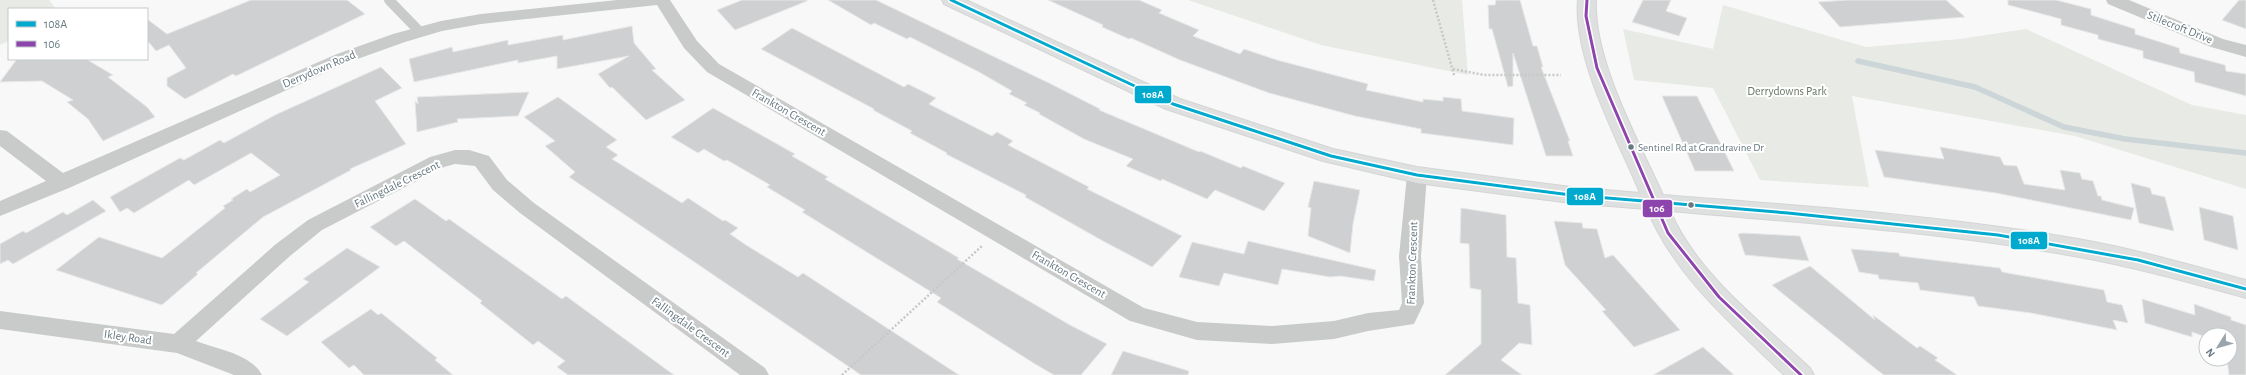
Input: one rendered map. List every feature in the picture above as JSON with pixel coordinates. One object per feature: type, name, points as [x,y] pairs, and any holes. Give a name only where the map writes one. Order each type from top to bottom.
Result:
[{"type":"street","name":"Derrydown Road","points":[[0,209],[343,58],[394,38],[489,18],[658,0]]},
{"type":"street","name":"Frankton Crescent","points":[[662,0],[685,39],[694,51],[713,68],[1145,316],[1197,331],[1272,335],[1334,330],[1368,322],[1406,318],[1411,312],[1413,303],[1410,256],[1417,175]]},
{"type":"street","points":[[951,0],[1173,104],[1257,133],[1332,156],[1417,175],[1578,196],[1788,213],[1998,235],[2079,248],[2138,260],[2246,289]]},
{"type":"street","points":[[1587,0],[1586,16],[1597,68],[1653,202],[1668,234],[1698,273],[1753,330],[1801,375]]},
{"type":"street","name":"Stilecroft Drive","points":[[2114,0],[2217,42],[2246,51]]},
{"type":"street","points":[[0,136],[62,183]]},
{"type":"street","name":"Fallingdale Crescent","points":[[178,344],[283,250],[315,225],[437,162],[455,157],[469,157],[482,162],[500,185],[527,208],[757,375]]},
{"type":"street","name":"Ikley Road","points":[[0,320],[178,344],[240,367],[250,375]]},
{"type":"lane","points":[[389,0],[420,32]]},
{"type":"path","points":[[1433,0],[1454,75]]},
{"type":"path","points":[[1453,69],[1484,75],[1561,75]]},
{"type":"path","points":[[842,375],[997,232]]},
{"type":"green space","points":[[0,0],[49,0],[55,8],[8,8],[8,41],[0,45]]},
{"type":"green space","points":[[1188,0],[1462,0],[1468,75],[1321,45]]},
{"type":"green space","name":"Derrydowns Park","points":[[1723,5],[1866,47],[1960,39],[2026,29],[2192,105],[2246,115],[2246,189],[2075,136],[1852,96],[1869,187],[1760,180],[1713,88],[1634,80],[1623,29],[1713,49]]},
{"type":"building","points":[[251,0],[347,0],[365,14],[236,76],[233,74],[185,99],[167,86],[167,78],[186,68],[169,45],[156,51],[148,41],[148,20],[167,34]]},
{"type":"building","points":[[742,0],[807,1],[735,30],[717,10]]},
{"type":"building","points":[[828,0],[876,0],[1049,83],[1100,109],[1099,110],[1199,152],[1200,151],[1241,168],[1243,166],[1285,183],[1264,211],[1215,190],[1207,199],[1162,179],[1161,181],[1126,166],[1133,159],[1084,139],[1039,114],[1040,113],[1024,105],[1027,103],[1009,94],[1012,91],[979,72],[910,37],[907,39],[874,23],[871,25]]},
{"type":"building","points":[[1048,0],[1139,0],[1162,10],[1159,13],[1199,30],[1193,36],[1240,54],[1244,49],[1277,60],[1368,84],[1366,90],[1423,102],[1423,99],[1443,101],[1443,97],[1461,99],[1462,111],[1514,118],[1513,145],[1421,133],[1421,129],[1355,116],[1269,93],[1180,60],[1131,38],[1129,39],[1102,27],[1103,25]]},
{"type":"building","points":[[1496,0],[1520,0],[1533,46],[1537,46],[1543,67],[1541,67],[1570,141],[1568,141],[1573,156],[1546,156],[1513,53],[1513,86],[1508,87],[1492,29],[1489,29],[1488,5],[1495,5]]},
{"type":"building","points":[[1643,0],[1671,0],[1666,11],[1687,18],[1679,36],[1632,22]]},
{"type":"building","points":[[1847,0],[1946,0],[1965,17],[1840,27],[1818,2]]},
{"type":"building","points":[[2008,0],[2056,0],[2091,9],[2091,15],[2135,29],[2135,34],[2179,48],[2180,53],[2225,65],[2226,71],[2246,74],[2246,96],[2195,82],[2194,72],[2143,58],[2143,51],[2098,39],[2098,35],[2061,25],[2061,19],[2008,5]]},
{"type":"building","points":[[2239,0],[2246,0],[2246,29],[2222,20]]},
{"type":"building","points":[[632,26],[634,43],[656,69],[652,70],[685,100],[646,120],[612,87],[610,88],[598,74],[629,56],[557,69],[557,56],[518,63],[518,60],[414,82],[409,59],[452,47],[453,52],[508,40],[508,45],[563,35],[563,40]]},
{"type":"building","points":[[792,28],[904,87],[908,84],[936,98],[929,104],[992,136],[997,132],[1013,141],[1008,145],[1089,187],[1087,189],[1182,236],[1152,267],[1103,241],[1025,197],[1026,195],[946,154],[947,153],[910,133],[912,131],[873,110],[874,109],[761,49]]},
{"type":"building","points":[[16,60],[88,60],[113,75],[108,77],[147,107],[155,117],[103,141],[88,119],[67,102],[73,100],[42,81],[0,82]]},
{"type":"building","points":[[381,67],[402,88],[375,101],[406,144],[350,169],[351,170],[263,217],[196,273],[198,274],[162,305],[56,270],[99,237],[162,258],[225,208],[223,206],[233,200],[231,199],[247,189],[250,192],[280,175],[251,153],[194,185],[189,180],[134,213],[127,208],[120,212],[110,197],[180,158],[184,160],[220,140],[224,143],[275,115]]},
{"type":"building","points":[[529,92],[518,116],[457,119],[458,122],[417,132],[415,101],[418,104],[417,97]]},
{"type":"building","points":[[1662,96],[1697,96],[1734,171],[1695,171]]},
{"type":"building","points":[[558,97],[617,140],[606,147],[618,155],[612,159],[682,203],[688,198],[723,221],[725,220],[738,228],[730,234],[798,277],[803,273],[959,375],[861,375],[569,177],[575,172],[545,146],[555,141],[524,117]]},
{"type":"building","points":[[713,108],[795,154],[792,156],[828,177],[825,179],[959,258],[957,259],[1070,325],[1107,344],[1081,375],[1054,375],[1035,364],[937,302],[941,298],[802,212],[805,210],[767,187],[770,185],[727,160],[724,161],[704,149],[698,153],[671,137]]},
{"type":"building","points":[[1940,147],[2000,157],[2004,165],[2017,166],[2024,184],[2065,190],[2060,170],[2080,173],[2082,179],[2093,181],[2098,196],[2101,196],[2102,200],[2134,208],[2131,220],[1996,193],[1884,177],[1875,150],[1944,159]]},
{"type":"building","points":[[1314,181],[1360,190],[1353,224],[1350,253],[1308,236],[1311,208],[1308,207]]},
{"type":"building","points":[[2131,183],[2150,188],[2152,194],[2165,197],[2174,231],[2139,223]]},
{"type":"building","points":[[415,199],[446,221],[449,219],[562,299],[566,296],[674,375],[568,375],[557,367],[565,361],[538,341],[533,345],[480,303],[482,301],[404,241],[396,246],[370,227]]},
{"type":"building","points":[[93,200],[106,211],[13,264],[8,260],[0,264],[0,244],[23,231],[26,233],[63,212],[67,215]]},
{"type":"building","points":[[2199,207],[2233,216],[2238,250],[2204,240]]},
{"type":"building","points":[[1461,208],[1506,215],[1507,257],[1516,258],[1518,303],[1530,305],[1532,345],[1519,343],[1501,360],[1522,375],[1445,375],[1481,344],[1481,290],[1470,288],[1469,244],[1460,243]]},
{"type":"building","points":[[1554,221],[1582,223],[1583,228],[1597,229],[1605,258],[1613,255],[1680,330],[1634,347],[1602,311],[1606,310],[1565,265]]},
{"type":"building","points":[[1738,234],[1800,236],[1809,261],[1745,255]]},
{"type":"building","points":[[1248,241],[1376,270],[1374,281],[1340,276],[1330,277],[1282,269],[1278,285],[1224,273],[1219,286],[1179,277],[1192,242],[1244,254]]},
{"type":"building","points":[[347,248],[380,267],[287,336],[260,319],[309,282],[303,279]]},
{"type":"building","points":[[1851,249],[1899,253],[1900,256],[2000,268],[2002,272],[2104,290],[2107,302],[2122,305],[2128,323],[2113,320],[2117,330],[2031,313],[1978,306],[1974,297],[1920,290],[1918,283],[1879,279],[1878,275],[1859,272]]},
{"type":"building","points":[[1810,266],[1875,320],[1873,315],[1917,348],[1920,346],[1938,358],[1935,360],[1957,375],[1884,375],[1877,370],[1772,285]]},
{"type":"building","points":[[2142,299],[2195,315],[2194,304],[2231,317],[2231,320],[2246,325],[2246,375],[2229,375],[2228,367],[2238,367],[2238,327],[2198,327],[2198,334],[2192,332],[2192,337],[2145,323]]},
{"type":"building","points":[[371,309],[378,315],[381,313],[390,320],[437,358],[435,360],[453,375],[364,375],[354,365],[349,368],[321,342]]},
{"type":"building","points":[[1703,347],[1734,375],[1653,375],[1694,352]]},
{"type":"building","points":[[1123,351],[1189,371],[1188,375],[1111,375]]},
{"type":"waterway","points":[[1858,61],[1975,87],[2064,127],[2125,139],[2246,153]]},
{"type":"transit line","name":"108A","points":[[951,0],[1173,104],[1331,156],[1417,175],[1571,195],[1788,213],[1998,235],[2138,260],[2246,289]]},
{"type":"transit line","name":"106","points":[[1587,0],[1586,16],[1597,68],[1668,233],[1719,297],[1801,375]]},
{"type":"place","name":"Sentinel Rd at Grandravine Dr","points":[[1631,147]]}]
